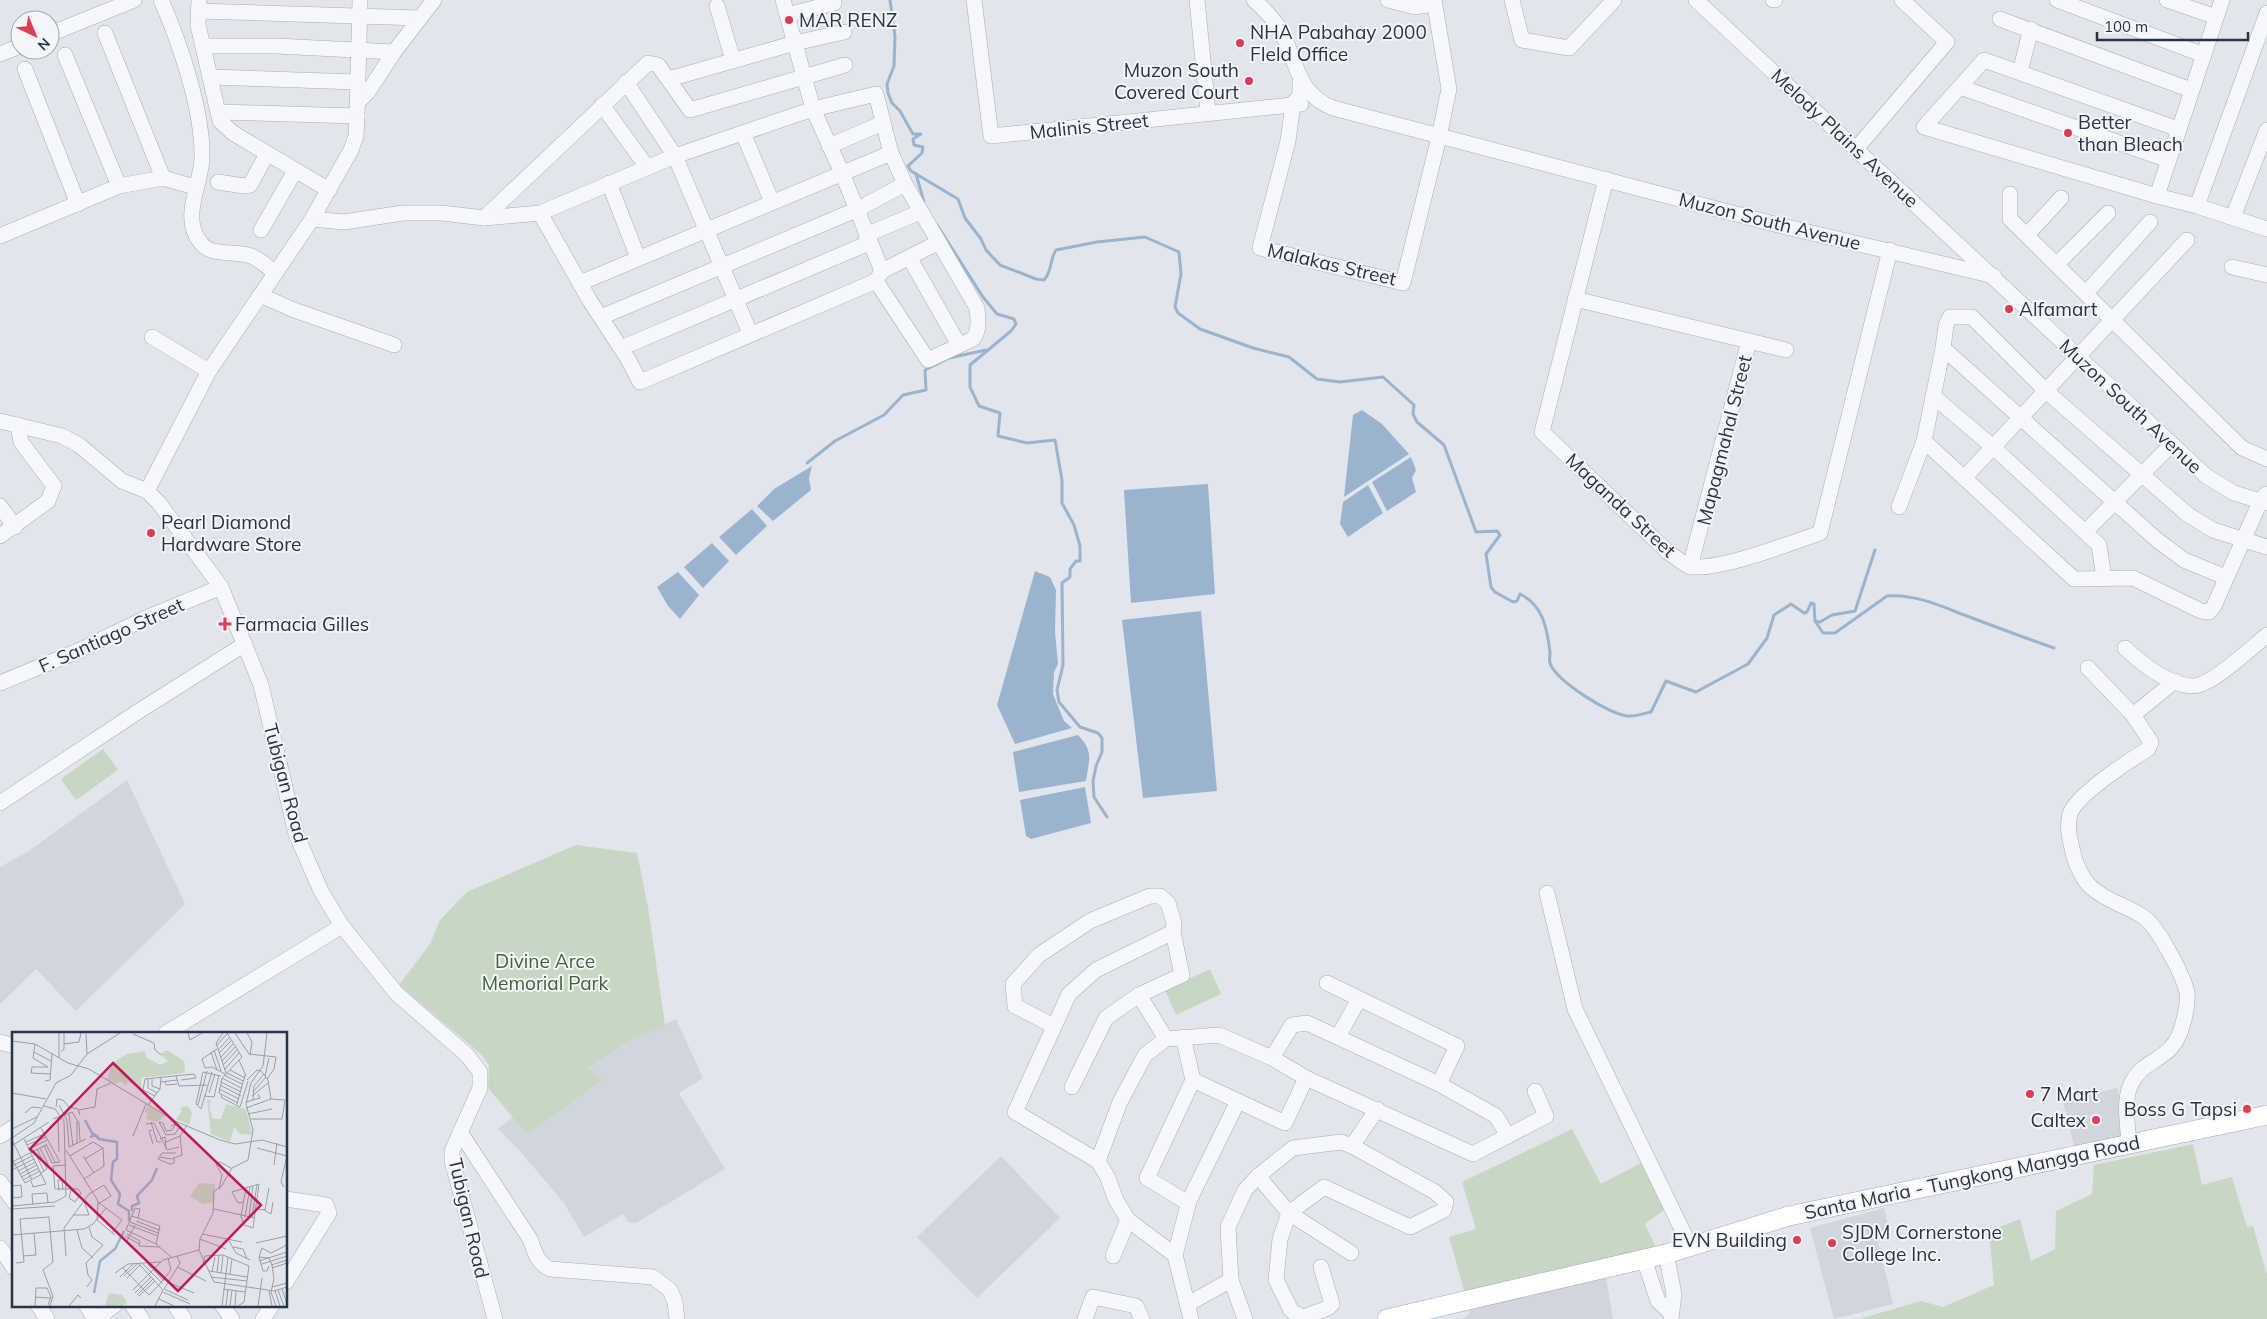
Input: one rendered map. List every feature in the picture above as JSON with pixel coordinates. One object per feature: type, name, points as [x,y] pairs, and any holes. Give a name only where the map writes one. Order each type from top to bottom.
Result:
[{"type":"main road","name":"Santa Maria - Tungkong Mangga Road","points":[[1388,1319],[1666,1254],[1789,1216],[2267,1115]]},
{"type":"street","points":[[60,30],[134,0]]},
{"type":"street","points":[[161,0],[177,40],[198,120],[202,159],[195,187],[192,214],[195,230],[202,245],[211,251],[249,255],[264,263],[275,274]]},
{"type":"street","points":[[358,109],[394,52],[434,0]]},
{"type":"street","points":[[312,219],[344,222],[403,213],[432,213],[484,218],[540,213],[608,182],[675,156],[813,109],[876,94],[891,153],[905,184],[977,308],[979,324],[976,336],[932,360],[928,360],[879,276],[868,239],[842,173],[813,109],[783,0]]},
{"type":"street","name":"Malinis Street","points":[[974,0],[991,136],[1208,112],[1293,104],[1322,104]]},
{"type":"street","points":[[1197,0],[1208,112]]},
{"type":"street","name":"Muzon South Avenue","points":[[1254,0],[1267,12],[1284,35],[1300,81],[1322,104],[1369,119],[1606,179],[1777,225],[1890,250],[1994,276],[2206,476],[2234,493],[2265,499]]},
{"type":"street","points":[[1388,0],[1415,7],[1434,2],[1448,89],[1440,137]]},
{"type":"street","points":[[1512,0],[1522,40],[1569,48],[1614,0]]},
{"type":"street","name":"Melody Plains Avenue","points":[[1696,0],[1994,276]]},
{"type":"street","points":[[1856,149],[1947,42],[1902,0]]},
{"type":"street","points":[[2057,0],[2204,55]]},
{"type":"street","points":[[2168,0],[2216,17]]},
{"type":"street","points":[[2157,196],[2222,0]]},
{"type":"street","points":[[787,15],[834,3]]},
{"type":"street","points":[[329,190],[295,172],[224,127],[218,112],[198,25],[199,5],[359,8],[420,18]]},
{"type":"street","points":[[717,6],[733,60]]},
{"type":"street","points":[[147,491],[209,372],[312,219],[351,150],[356,136],[358,109],[359,8]]},
{"type":"street","points":[[2197,206],[2267,13]]},
{"type":"street","points":[[2000,19],[2191,90]]},
{"type":"street","points":[[2020,72],[2030,29]]},
{"type":"street","points":[[669,79],[795,43],[844,32]]},
{"type":"street","points":[[105,33],[163,178]]},
{"type":"street","points":[[203,46],[277,46],[394,52]]},
{"type":"street","points":[[65,55],[119,186]]},
{"type":"street","points":[[2178,129],[1984,60],[1924,127],[2157,196],[2197,206],[2267,229]]},
{"type":"street","points":[[484,218],[648,63],[652,62],[658,65],[687,107],[696,110],[845,65]]},
{"type":"street","points":[[25,69],[78,204]]},
{"type":"street","points":[[210,77],[357,82]]},
{"type":"street","points":[[1293,104],[1300,96],[1300,81]]},
{"type":"street","points":[[626,82],[675,156],[750,333]]},
{"type":"street","points":[[1960,87],[2168,160]]},
{"type":"street","name":"Malakas Street","points":[[1293,104],[1288,141],[1260,248],[1403,283],[1440,137]]},
{"type":"street","points":[[602,105],[647,167]]},
{"type":"street","points":[[218,112],[358,109]]},
{"type":"street","points":[[829,146],[884,123]]},
{"type":"street","points":[[2233,217],[2267,130]]},
{"type":"street","points":[[743,133],[772,202]]},
{"type":"street","points":[[580,283],[891,153]]},
{"type":"street","points":[[218,182],[244,186],[250,185],[267,154]]},
{"type":"street","points":[[261,230],[295,172]]},
{"type":"street","points":[[0,236],[119,186],[163,178],[195,187]]},
{"type":"street","name":"Maganda Street","points":[[1606,179],[1542,432],[1669,553],[1690,567],[1715,565],[1770,550],[1820,533],[1890,250]]},
{"type":"street","points":[[608,182],[638,258]]},
{"type":"street","points":[[601,317],[856,210],[905,184]]},
{"type":"street","points":[[2010,194],[2010,218],[2242,448],[2267,459]]},
{"type":"street","points":[[2027,235],[2061,198]]},
{"type":"street","points":[[621,348],[736,300],[868,239],[920,212]]},
{"type":"street","points":[[540,213],[640,382],[879,276],[909,257],[939,242]]},
{"type":"street","points":[[2057,264],[2108,213]]},
{"type":"street","points":[[2086,293],[2150,222]]},
{"type":"street","points":[[1964,478],[2186,240]]},
{"type":"street","points":[[909,257],[959,345]]},
{"type":"street","points":[[2232,267],[2267,275]]},
{"type":"street","points":[[260,294],[294,310],[394,345]]},
{"type":"street","name":"Mapagmahal Street","points":[[1575,298],[1749,341],[1690,567]]},
{"type":"street","points":[[1899,507],[1924,441],[1946,325],[1950,318],[1972,317],[2046,391],[2187,514],[2213,530],[2267,547]]},
{"type":"street","points":[[152,337],[209,372]]},
{"type":"street","points":[[1749,341],[1786,350]]},
{"type":"street","points":[[1943,348],[2114,503],[2184,560],[2225,578]]},
{"type":"street","points":[[1933,396],[1993,447],[2099,545],[2104,578]]},
{"type":"street","name":"Tubigan Road","points":[[0,422],[62,436],[79,445],[122,481],[147,491],[159,503],[222,587],[261,685],[296,834],[321,891],[342,926],[397,994],[467,1055],[480,1072],[480,1088],[452,1151],[454,1168],[495,1319]]},
{"type":"street","points":[[0,536],[15,527],[48,501],[54,486],[21,442],[18,425]]},
{"type":"street","points":[[1924,441],[2074,579],[2133,578],[2201,611],[2209,612],[2214,606],[2243,540],[2265,499]]},
{"type":"street","points":[[2085,532],[2172,444]]},
{"type":"street","points":[[0,506],[15,527]]},
{"type":"street","name":"F. Santiago Street","points":[[0,683],[78,651],[146,618],[222,587]]},
{"type":"street","points":[[2125,648],[2134,657],[2168,679],[2192,686],[2216,677],[2267,635]]},
{"type":"street","points":[[0,803],[139,710],[244,644]]},
{"type":"street","points":[[2088,668],[2132,715],[2151,742],[2148,749],[2086,793],[2071,812],[2068,831],[2074,858],[2090,887],[2114,904],[2144,917],[2157,928],[2186,991],[2186,1013],[2180,1036],[2173,1048],[2139,1072],[2130,1085],[2127,1101],[2129,1144]]},
{"type":"street","points":[[2132,715],[2175,681]]},
{"type":"street","points":[[1547,893],[1575,1008],[1690,1246]]},
{"type":"street","points":[[1054,1026],[1015,1006],[1013,984],[1039,955],[1090,921],[1150,896],[1160,896],[1168,903],[1174,923],[1173,932],[1182,975],[1139,995],[1106,1018],[1072,1087]]},
{"type":"street","points":[[168,1032],[342,926]]},
{"type":"street","points":[[1173,932],[1096,970],[1069,994],[1015,1112],[1098,1161],[1107,1176],[1116,1200],[1128,1220],[1175,1255]]},
{"type":"street","points":[[1327,982],[1457,1046],[1439,1084]]},
{"type":"street","points":[[1139,995],[1166,1039]]},
{"type":"street","points":[[1338,1037],[1359,999]]},
{"type":"street","points":[[1272,1058],[1292,1025],[1307,1023],[1439,1084],[1496,1116],[1508,1136]]},
{"type":"street","points":[[1098,1161],[1120,1102],[1145,1055],[1166,1039],[1219,1035],[1272,1058],[1306,1078],[1473,1154],[1546,1116],[1535,1091]]},
{"type":"street","points":[[1184,1037],[1193,1080],[1147,1178],[1188,1203]]},
{"type":"street","points":[[1293,1148],[1285,1124],[1306,1078]]},
{"type":"street","points":[[1193,1080],[1285,1124]]},
{"type":"street","points":[[1192,1319],[1175,1255],[1188,1203],[1238,1101]]},
{"type":"street","points":[[1352,1146],[1377,1109]]},
{"type":"street","points":[[460,1132],[530,1239],[542,1266],[550,1269],[653,1277],[670,1290],[676,1302],[677,1319]]},
{"type":"street","points":[[1245,1319],[1231,1280],[1228,1228],[1246,1190],[1258,1176],[1293,1148],[1341,1142],[1352,1146],[1435,1192],[1446,1202],[1444,1210],[1410,1227],[1324,1187],[1289,1213],[1280,1239],[1276,1280],[1291,1310],[1296,1314],[1303,1317],[1328,1308],[1332,1304],[1322,1267]]},
{"type":"street","points":[[1258,1176],[1289,1213],[1351,1253]]},
{"type":"street","points":[[0,1182],[12,1199]]},
{"type":"street","points":[[288,1202],[326,1205],[330,1213],[288,1279]]},
{"type":"street","points":[[1113,1256],[1128,1220]]},
{"type":"street","points":[[1666,1254],[1674,1294],[1670,1316]]},
{"type":"street","points":[[1644,1259],[1658,1301],[1670,1316]]},
{"type":"street","points":[[1188,1304],[1231,1280]]},
{"type":"street","points":[[1085,1319],[1093,1297],[1136,1315]]},
{"type":"street","points":[[39,1306],[47,1319]]},
{"type":"street","points":[[87,1306],[96,1319],[115,1306]]},
{"type":"street","points":[[133,1306],[142,1319]]},
{"type":"street","points":[[176,1306],[184,1319]]},
{"type":"street","points":[[263,1319],[271,1306]]},
{"type":"shaded area","points":[[127,780],[185,904],[76,1011],[36,969],[0,1004],[0,867],[29,851]]},
{"type":"shaded area","points":[[676,1019],[703,1078],[679,1093],[725,1169],[636,1223],[628,1222],[623,1214],[584,1237],[564,1203],[519,1150],[498,1129],[513,1117],[527,1133],[601,1082],[588,1068],[627,1042]]},
{"type":"shaded area","name":"Caltex","points":[[2117,1088],[2128,1138],[2075,1151],[2063,1101]]},
{"type":"shaded area","points":[[1001,1156],[1060,1218],[977,1298],[917,1237]]},
{"type":"shaded area","points":[[1884,1208],[1891,1238],[1878,1242],[1893,1304],[1834,1319],[1810,1228]]},
{"type":"shaded area","points":[[1606,1277],[1613,1319],[1459,1319],[1467,1317],[1471,1310]]},
{"type":"green space","points":[[103,749],[118,770],[76,800],[61,779]]},
{"type":"green space","name":"Divine Arce Memorial Park","points":[[576,845],[637,853],[648,907],[665,1025],[627,1042],[588,1068],[602,1081],[527,1134],[488,1088],[489,1066],[482,1055],[399,985],[430,944],[440,920],[467,892]]},
{"type":"green space","points":[[1210,969],[1221,994],[1176,1015],[1165,990]]},
{"type":"green space","points":[[1572,1129],[1601,1184],[1643,1162],[1667,1208],[1645,1224],[1657,1250],[1466,1297],[1449,1237],[1476,1229],[1462,1182]]},
{"type":"green space","points":[[2193,1144],[2202,1185],[2232,1177],[2247,1227],[2253,1226],[2267,1275],[2267,1319],[1859,1319],[1921,1301],[1943,1307],[1994,1285],[1989,1231],[2020,1219],[2031,1261],[2055,1249],[2056,1211],[2092,1194],[2094,1165]]},
{"type":"water","points":[[1362,410],[1382,424],[1409,454],[1344,497],[1353,415]]},
{"type":"water","points":[[1411,457],[1416,470],[1412,478],[1416,492],[1387,511],[1372,482]]},
{"type":"water","points":[[812,466],[809,478],[811,490],[773,521],[757,506],[774,489]]},
{"type":"water","points":[[1208,484],[1215,594],[1131,603],[1124,490]]},
{"type":"water","points":[[1368,485],[1383,513],[1348,537],[1340,524],[1343,502]]},
{"type":"water","points":[[752,509],[767,526],[736,555],[719,537]]},
{"type":"water","points":[[712,543],[729,561],[703,588],[684,567]]},
{"type":"water","points":[[1035,571],[1050,577],[1056,590],[1055,632],[1058,664],[1054,672],[1053,694],[1064,721],[1072,728],[1015,744],[997,705]]},
{"type":"water","points":[[678,572],[699,595],[680,619],[668,606],[657,587]]},
{"type":"water","points":[[1201,611],[1217,791],[1143,798],[1122,620]]},
{"type":"water","points":[[1078,735],[1086,746],[1089,756],[1086,781],[1019,792],[1013,752]]},
{"type":"water","points":[[1085,787],[1091,823],[1031,839],[1026,836],[1020,800]]},
{"type":"waterway","points":[[890,0],[895,36],[894,66],[887,84],[888,93],[892,103],[900,111],[913,134],[921,134],[913,139],[914,145],[923,147],[922,153],[908,166],[911,171],[958,199],[965,218],[981,239],[986,250],[1000,265],[1036,279],[1044,280],[1049,272],[1056,250],[1097,242],[1145,237],[1179,252],[1181,274],[1175,307],[1178,313],[1200,329],[1253,348],[1289,357],[1317,379],[1340,382],[1383,377],[1414,405],[1413,414],[1417,422],[1444,445],[1476,532],[1497,531],[1500,535],[1486,554],[1491,587],[1495,592],[1513,602],[1517,601],[1520,594],[1534,604],[1545,626],[1550,662],[1554,670],[1562,679],[1597,704],[1620,714],[1634,716],[1651,712],[1666,681],[1696,692],[1748,664],[1767,638],[1774,615],[1791,604],[1804,613],[1807,612],[1811,603],[1814,604],[1815,621],[1820,622],[1832,615],[1855,611],[1875,550]]},
{"type":"waterway","points":[[916,174],[924,202]]},
{"type":"waterway","points":[[937,225],[983,297],[997,314],[1014,319],[1016,324],[1011,331],[970,365],[970,387],[979,406],[1000,413],[998,436],[1027,443],[1055,440],[1062,480],[1062,503],[1074,525],[1080,546],[1080,561],[1076,561],[1070,569],[1070,577],[1062,583],[1063,665],[1057,690],[1059,702],[1080,727],[1098,733],[1102,738],[1102,752],[1096,766],[1093,781],[1094,797],[1107,817]]},
{"type":"waterway","points":[[807,463],[835,441],[884,415],[903,395],[926,390],[925,370],[949,358],[986,350]]},
{"type":"waterway","points":[[1815,621],[1823,633],[1835,633],[1887,596],[1915,598],[2054,648]]},
{"type":"place","name":"MAR RENZ","points":[[789,20]]},
{"type":"place","name":"NHA Pabahay 2000 FIeld Office","points":[[1240,43]]},
{"type":"place","name":"Muzon South Covered Court","points":[[1249,81]]},
{"type":"place","name":"Better than Bleach","points":[[2068,133]]},
{"type":"place","name":"Alfamart","points":[[2009,309]]},
{"type":"place","name":"Pearl Diamond Hardware Store","points":[[151,533]]},
{"type":"place","name":"Farmacia Gilles","points":[[225,624]]},
{"type":"place","name":"7 Mart","points":[[2030,1094]]},
{"type":"place","name":"Boss G Tapsi","points":[[2247,1109]]},
{"type":"place","name":"Caltex","points":[[2096,1120]]},
{"type":"place","name":"EVN Building","points":[[1797,1240]]},
{"type":"place","name":"SJDM Cornerstone College Inc.","points":[[1832,1243]]}]
